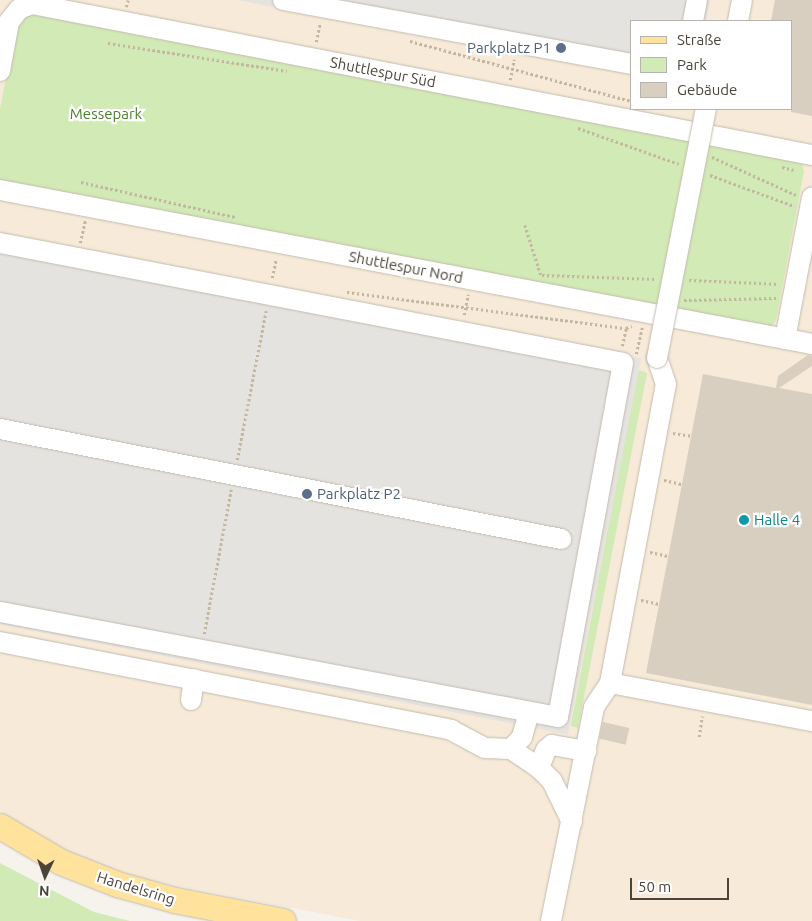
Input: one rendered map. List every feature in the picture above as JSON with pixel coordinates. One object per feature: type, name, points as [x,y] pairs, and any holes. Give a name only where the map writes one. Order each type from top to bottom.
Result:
[{"type":"main road","name":"Handelsring","points":[[0,826],[61,862],[117,884],[175,900],[283,921]]},
{"type":"street","points":[[283,0],[517,45],[630,64]]},
{"type":"street","points":[[693,20],[697,0]]},
{"type":"street","points":[[738,20],[742,0]]},
{"type":"street","name":"Shuttlespur Süd","points":[[0,71],[9,22],[20,9],[32,4],[812,156]]},
{"type":"street","points":[[551,921],[594,707],[610,683],[666,384],[657,358],[706,110]]},
{"type":"street","name":"Shuttlespur Nord","points":[[0,190],[547,295],[630,320],[812,344]]},
{"type":"street","points":[[785,339],[812,200]]},
{"type":"street","points":[[0,243],[623,364],[558,717],[0,612]]},
{"type":"street","points":[[0,428],[561,539]]},
{"type":"street","points":[[0,642],[451,730],[484,755],[511,749],[522,738],[530,712]]},
{"type":"street","points":[[191,700],[194,679]]},
{"type":"street","points":[[610,683],[812,721]]},
{"type":"street","points":[[539,768],[546,750],[552,745],[587,745]]},
{"type":"street","points":[[511,749],[539,768],[552,781],[572,822]]},
{"type":"path","points":[[313,58],[323,8]]},
{"type":"path","points":[[406,40],[630,101]]},
{"type":"path","points":[[506,96],[517,45]]},
{"type":"path","points":[[709,156],[812,200]]},
{"type":"path","points":[[78,258],[87,207]]},
{"type":"path","points":[[525,225],[547,295]]},
{"type":"path","points":[[270,295],[278,243]]},
{"type":"path","points":[[460,332],[471,280]]},
{"type":"path","points":[[339,291],[465,307],[630,320],[624,337]]},
{"type":"path","points":[[676,300],[793,298]]},
{"type":"path","points":[[637,353],[641,332]]},
{"type":"shaded area","points":[[0,0],[812,0],[812,921],[360,921],[157,882],[112,870],[70,853],[0,812]]},
{"type":"shaded area","name":"Parkplatz P1","points":[[237,0],[710,0],[706,20],[630,20],[630,74]]},
{"type":"shaded area","name":"Parkplatz P2","points":[[0,234],[641,359],[568,735],[0,624]]},
{"type":"green space","name":"Messepark","points":[[26,12],[801,160],[804,171],[776,320],[771,327],[0,183],[0,109],[16,26]]},
{"type":"green space","points":[[638,370],[647,373],[578,728],[571,726],[571,724]]},
{"type":"green space","points":[[0,863],[94,912],[130,921],[0,921]]},
{"type":"building","points":[[775,0],[812,0],[812,116],[791,112],[792,20],[771,20]]},
{"type":"building","name":"Halle 4","points":[[808,355],[812,356],[812,366],[779,388],[812,394],[812,705],[646,673],[703,374],[776,388],[778,376]]},
{"type":"building","points":[[603,722],[629,728],[625,745],[599,739]]},
{"type":"place","name":"Parkplatz P1","points":[[561,48]]},
{"type":"place","name":"Parkplatz P2","points":[[307,494]]},
{"type":"place","name":"Halle 4","points":[[744,520]]}]
